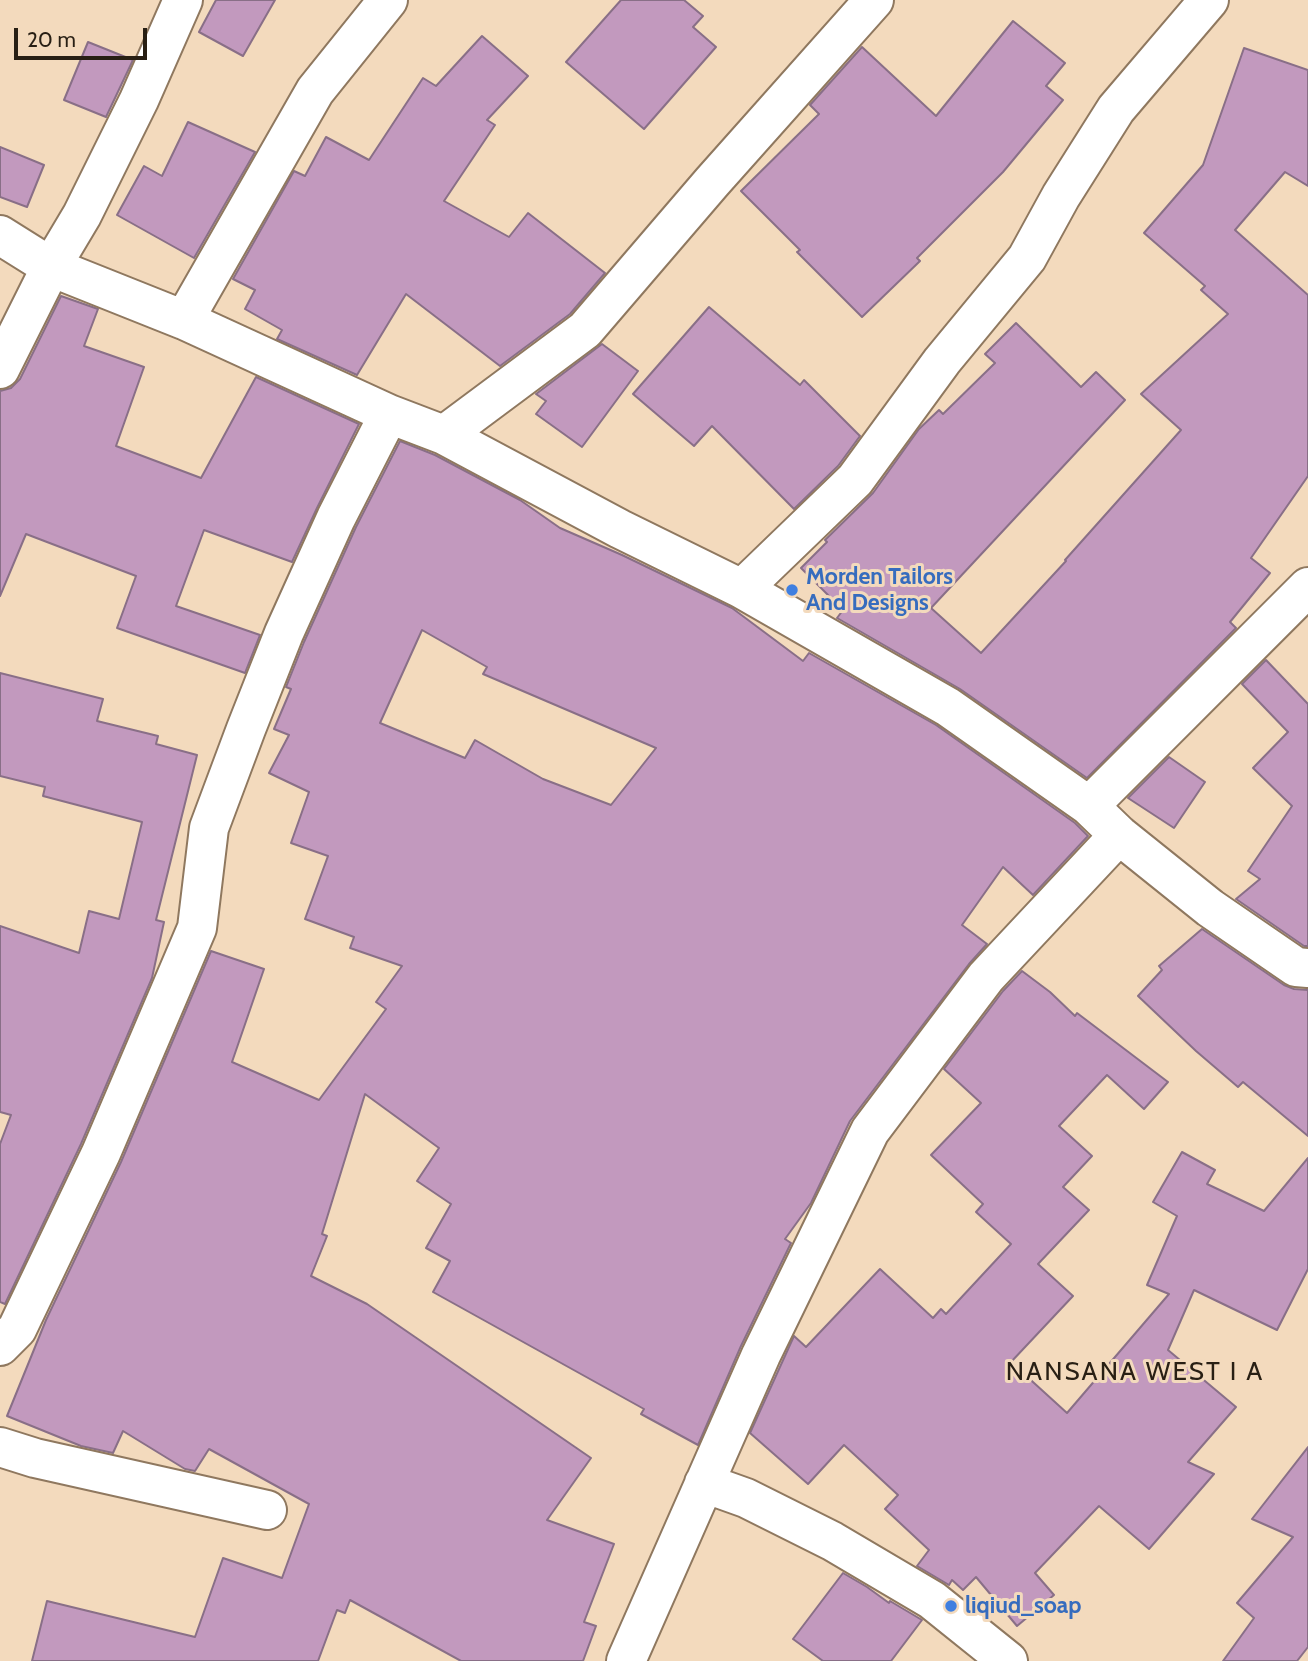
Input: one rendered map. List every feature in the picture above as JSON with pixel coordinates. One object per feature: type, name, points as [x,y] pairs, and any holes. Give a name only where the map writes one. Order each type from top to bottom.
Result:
[{"type":"street","points":[[0,369],[51,267],[88,204],[139,100],[183,0]]},
{"type":"street","points":[[184,320],[315,91],[388,0]]},
{"type":"street","points":[[444,435],[585,330],[874,0]]},
{"type":"street","points":[[742,589],[855,480],[943,361],[1027,258],[1061,196],[1116,109],[1209,0]]},
{"type":"street","points":[[0,235],[51,267],[184,320],[389,414],[444,435],[742,589],[948,708],[1089,806],[1119,835],[1210,908],[1296,967],[1308,968]]},
{"type":"street","points":[[0,1346],[17,1329],[101,1153],[197,928],[209,828],[284,633],[336,518],[389,414]]},
{"type":"street","points":[[1089,806],[1308,587]]},
{"type":"street","points":[[626,1661],[761,1355],[870,1131],[986,977],[1119,835]]},
{"type":"street","points":[[0,1447],[34,1458],[267,1510]]},
{"type":"street","points":[[704,1483],[746,1498],[832,1541],[932,1600],[1008,1661]]},
{"type":"building","points":[[216,0],[275,0],[243,56],[199,32]]},
{"type":"building","points":[[621,0],[684,0],[703,16],[693,27],[716,47],[644,129],[566,62]]},
{"type":"building","points":[[1013,21],[1065,63],[1046,86],[1063,100],[1003,172],[917,258],[920,261],[862,317],[741,191],[819,114],[810,105],[862,47],[936,116]]},
{"type":"building","points":[[482,36],[528,76],[487,120],[495,125],[444,201],[509,237],[528,213],[605,273],[570,314],[500,366],[406,294],[357,375],[277,339],[282,330],[245,309],[255,290],[233,279],[294,171],[305,176],[326,137],[369,160],[423,78],[436,86]]},
{"type":"building","points":[[88,42],[133,60],[106,117],[64,100]]},
{"type":"building","points":[[1244,48],[1308,70],[1308,186],[1285,172],[1235,230],[1308,295],[1308,476],[1251,558],[1270,573],[1230,622],[1236,628],[1087,778],[960,689],[837,618],[843,610],[801,568],[873,493],[919,429],[939,410],[943,414],[995,363],[985,354],[1016,323],[1081,387],[1096,372],[1125,400],[931,608],[981,653],[1181,430],[1141,394],[1228,314],[1201,290],[1205,286],[1144,233],[1203,165]]},
{"type":"building","points":[[188,122],[255,152],[194,258],[117,215],[144,166],[162,176]]},
{"type":"building","points":[[0,147],[44,165],[27,207],[0,197]]},
{"type":"building","points":[[61,296],[98,309],[84,346],[144,367],[116,446],[201,478],[256,377],[359,424],[292,562],[204,530],[176,606],[260,635],[245,673],[117,628],[136,576],[26,534],[0,596],[0,391],[11,388],[20,379]]},
{"type":"building","points":[[709,307],[800,385],[804,380],[860,436],[838,466],[794,509],[712,426],[694,446],[633,394]]},
{"type":"building","points":[[602,344],[638,371],[582,447],[536,414],[546,401],[536,394]]},
{"type":"building","points":[[400,441],[435,455],[520,500],[560,528],[732,608],[803,661],[809,653],[936,725],[1075,823],[1088,836],[1033,895],[1003,867],[962,925],[987,944],[850,1121],[811,1203],[785,1239],[791,1243],[741,1346],[698,1445],[641,1414],[644,1409],[433,1292],[450,1261],[426,1248],[451,1204],[417,1181],[439,1148],[365,1094],[322,1234],[327,1236],[311,1276],[367,1304],[591,1458],[547,1520],[614,1544],[584,1622],[596,1626],[583,1661],[461,1661],[350,1600],[345,1613],[337,1610],[318,1661],[32,1661],[47,1601],[195,1637],[223,1558],[282,1578],[309,1504],[209,1449],[195,1471],[185,1469],[123,1431],[113,1453],[81,1446],[7,1416],[46,1320],[121,1162],[211,951],[264,969],[232,1062],[319,1100],[386,1009],[376,1002],[402,966],[350,948],[354,937],[305,919],[328,856],[291,843],[309,792],[269,773],[289,735],[274,729],[291,689],[286,687],[356,527]],"holes":[[[422,630],[487,667],[483,674],[656,748],[611,805],[543,779],[475,740],[465,758],[380,723]]]},
{"type":"building","points":[[1266,660],[1308,704],[1308,946],[1304,946],[1236,899],[1260,879],[1248,871],[1292,806],[1253,768],[1288,732],[1242,684]]},
{"type":"building","points":[[0,673],[103,699],[97,721],[158,736],[156,744],[197,755],[156,920],[164,922],[152,978],[81,1144],[5,1304],[0,1302],[0,1144],[11,1115],[0,1112],[0,926],[79,953],[89,911],[119,919],[142,822],[43,796],[45,787],[0,776]]},
{"type":"building","points":[[1169,757],[1205,782],[1174,828],[1128,798]]},
{"type":"building","points":[[1202,929],[1284,985],[1308,990],[1308,1136],[1243,1082],[1238,1087],[1138,996],[1162,970],[1159,966]]},
{"type":"building","points":[[1022,971],[1050,992],[1075,1016],[1077,1013],[1168,1082],[1144,1109],[1107,1075],[1059,1126],[1092,1156],[1063,1187],[1089,1210],[1038,1264],[1073,1296],[1011,1362],[1067,1413],[1169,1294],[1147,1285],[1177,1216],[1153,1202],[1182,1152],[1215,1170],[1207,1184],[1264,1211],[1308,1158],[1308,1269],[1277,1330],[1194,1290],[1168,1350],[1236,1407],[1188,1462],[1214,1474],[1149,1549],[1099,1506],[1035,1573],[1054,1595],[1017,1626],[976,1577],[963,1590],[952,1580],[949,1585],[917,1566],[929,1550],[885,1509],[898,1495],[844,1445],[808,1484],[750,1433],[794,1336],[806,1347],[880,1269],[933,1318],[941,1309],[946,1314],[1011,1244],[976,1212],[983,1204],[931,1155],[981,1103],[944,1069],[1003,991]]},
{"type":"building","points":[[1308,1447],[1308,1647],[1297,1661],[1223,1661],[1254,1618],[1237,1603],[1293,1537],[1252,1519]]},
{"type":"building","points":[[843,1573],[889,1603],[890,1601],[922,1620],[891,1661],[823,1661],[793,1639]]},
{"type":"place","name":"Morden Tailors And Designs","points":[[792,590]]},
{"type":"place","name":"liqiud_soap","points":[[951,1606]]},
{"type":"district","name":"NANSANA WEST I A","points":[[1135,1372]]}]
